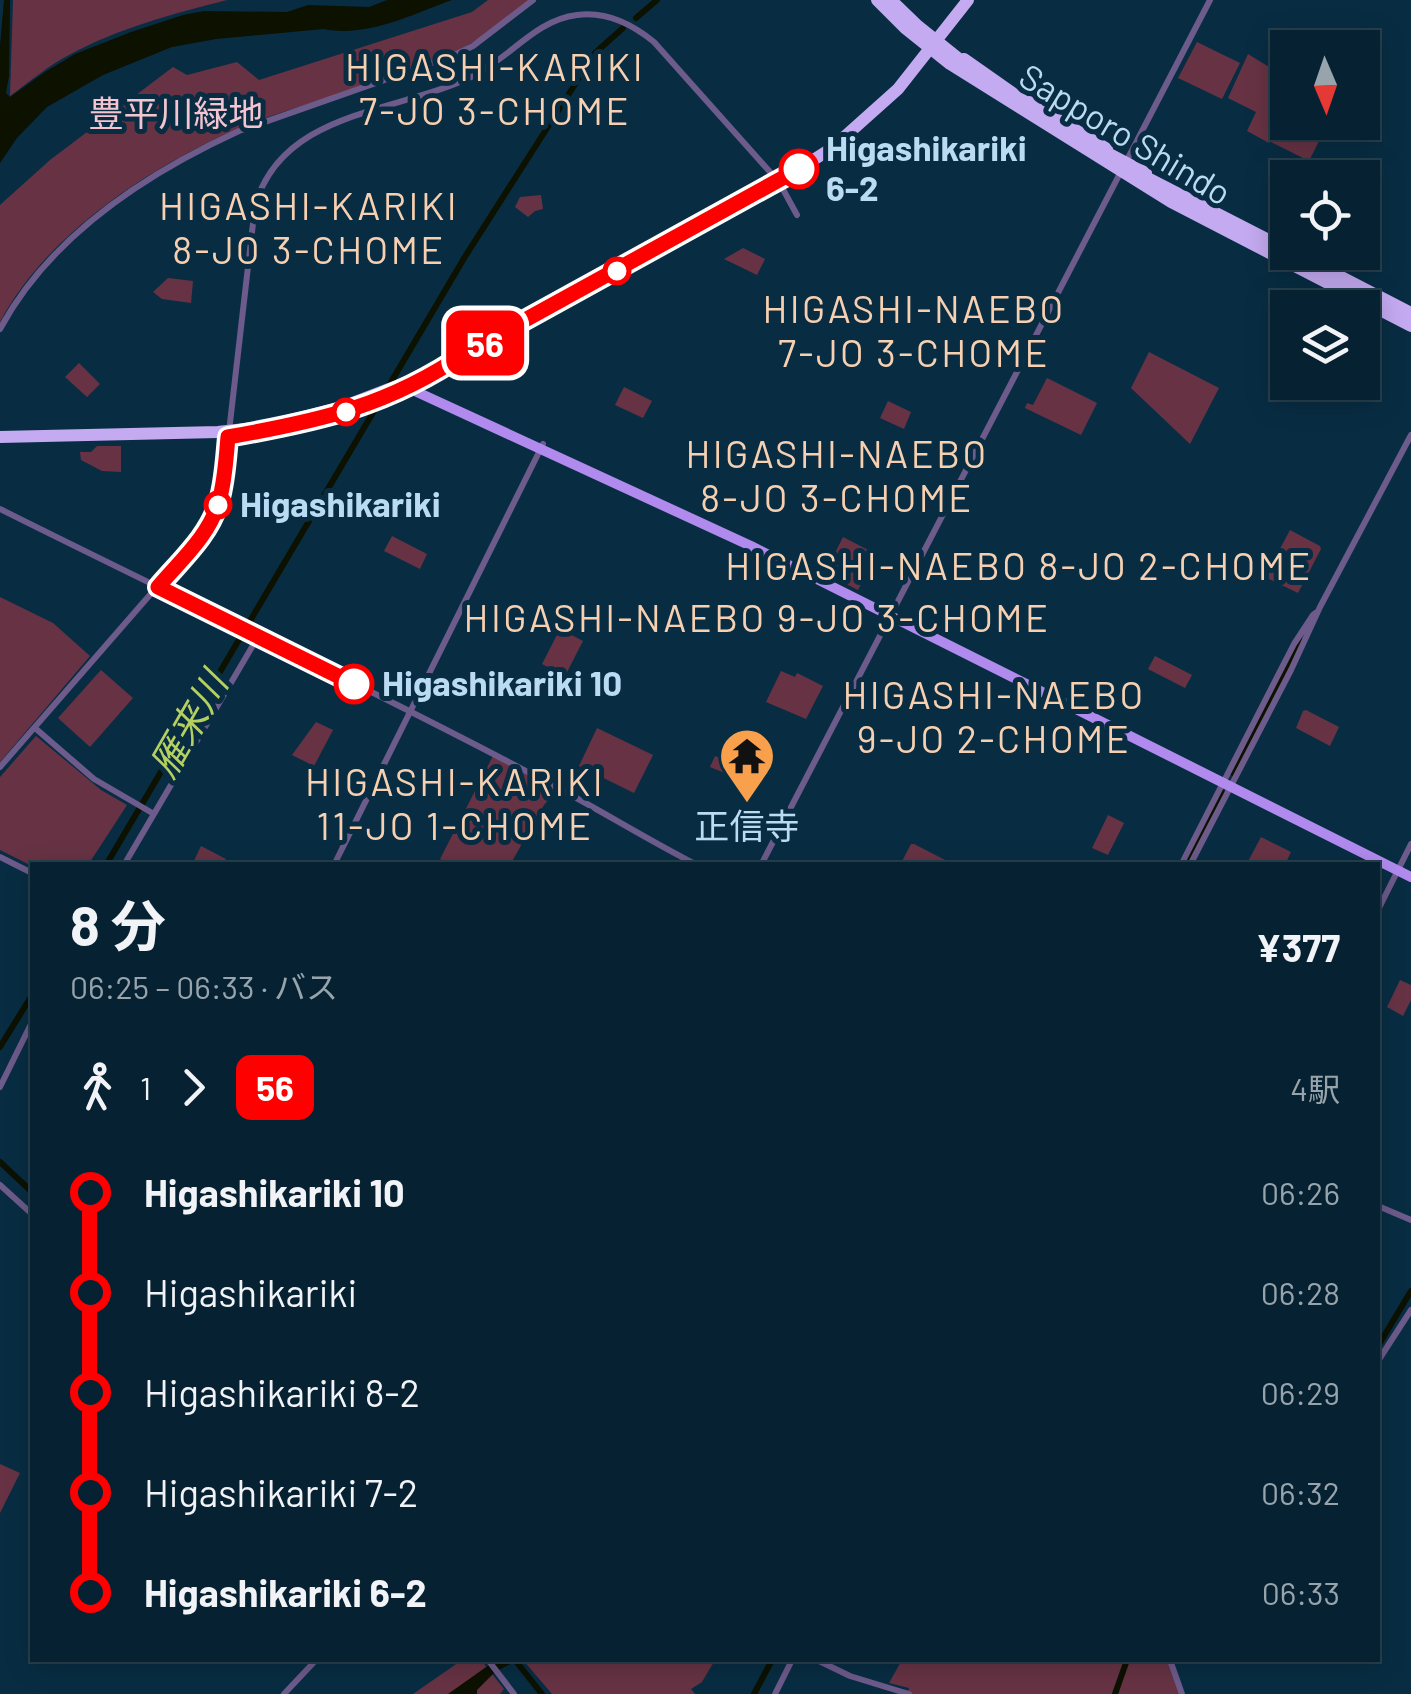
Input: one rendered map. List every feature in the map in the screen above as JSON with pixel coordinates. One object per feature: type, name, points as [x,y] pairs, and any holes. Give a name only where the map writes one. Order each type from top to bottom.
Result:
[{"type":"highway","name":"Sapporo Shindo","points":[[884,0],[905,28],[961,57],[1170,202],[1411,317]]},
{"type":"highway","points":[[884,0],[938,50],[1019,112],[1411,317]]},
{"type":"highway","name":"Sapporo Shindo","points":[[900,0],[935,44],[980,84],[1124,168],[1270,239]]},
{"type":"highway","points":[[3,440],[229,434],[318,420],[398,388],[779,182],[832,148],[898,89],[968,0]]},
{"type":"highway","points":[[961,57],[979,64],[1026,101],[1187,201],[1270,239]]},
{"type":"highway","points":[[980,84],[1001,104],[1108,170],[1140,187],[1187,201]]},
{"type":"highway","points":[[1328,270],[1411,317]]},
{"type":"highway","points":[[1334,270],[1411,317]]},
{"type":"main road","points":[[398,388],[422,389],[723,528],[1405,871]]},
{"type":"street","points":[[0,329],[26,288],[64,247],[110,206],[150,178],[238,132],[450,58],[473,46],[533,0]]},
{"type":"street","points":[[763,862],[1210,0]]},
{"type":"street","points":[[0,767],[158,587],[202,535],[215,513],[229,434],[252,219],[259,192],[274,166],[296,144],[323,128],[476,74],[546,24],[568,16],[596,15],[617,19],[654,42],[779,182],[797,215]]},
{"type":"street","points":[[1191,862],[1294,644],[1312,614],[1318,612],[1411,435]]},
{"type":"street","points":[[336,862],[542,446]]},
{"type":"street","points":[[0,510],[411,712],[692,862]]},
{"type":"street","points":[[126,862],[259,635]]},
{"type":"street","points":[[35,728],[94,778],[154,814]]},
{"type":"street","points":[[1183,862],[1228,783]]},
{"type":"street","points":[[1380,907],[1405,871],[1411,844]]},
{"type":"street","points":[[0,857],[30,872]]},
{"type":"street","points":[[0,1088],[30,1026]]},
{"type":"street","points":[[0,1185],[30,1212]]},
{"type":"street","points":[[1380,1207],[1411,1220]]},
{"type":"street","points":[[1380,1358],[1411,1310]]},
{"type":"street","points":[[284,1694],[314,1662]]},
{"type":"street","points":[[489,1662],[514,1694]]},
{"type":"street","points":[[774,1694],[791,1662]]},
{"type":"street","points":[[821,1662],[850,1676],[909,1694]]},
{"type":"street","points":[[1171,1662],[1182,1694]]},
{"type":"green space","name":"豊平川緑地","points":[[13,0],[227,0],[146,23],[88,45],[10,96]]},
{"type":"green space","name":"豊平川緑地","points":[[488,0],[529,0],[484,35],[446,56],[236,130],[157,171],[118,196],[50,254],[22,287],[0,322],[0,205],[50,160],[173,67],[187,75],[237,62],[259,80],[472,12]]},
{"type":"green space","points":[[1197,42],[1240,63],[1222,99],[1178,78]]},
{"type":"green space","points":[[1248,54],[1270,68],[1269,143],[1247,131],[1256,112],[1228,98]]},
{"type":"green space","points":[[1272,140],[1320,140],[1310,160]]},
{"type":"green space","points":[[541,195],[543,209],[528,217],[515,207],[520,197]]},
{"type":"green space","points":[[743,248],[765,259],[757,275],[724,259]]},
{"type":"green space","points":[[168,278],[193,281],[191,303],[162,299],[153,292]]},
{"type":"green space","points":[[1149,352],[1219,388],[1190,444],[1131,388]]},
{"type":"green space","points":[[79,363],[100,384],[87,397],[65,377]]},
{"type":"green space","points":[[1047,378],[1097,403],[1081,435],[1025,408],[1027,403],[1033,405]]},
{"type":"green space","points":[[624,387],[652,401],[643,418],[615,405]]},
{"type":"green space","points":[[888,401],[911,412],[904,429],[880,418]]},
{"type":"green space","points":[[97,446],[121,446],[121,472],[102,471],[81,460],[80,452],[91,452]]},
{"type":"green space","points":[[1290,530],[1321,549],[1298,593],[1265,577]]},
{"type":"green space","points":[[392,536],[427,554],[420,569],[384,551]]},
{"type":"green space","points":[[843,537],[876,554],[858,590],[825,573]]},
{"type":"green space","points":[[0,597],[53,623],[90,656],[0,762]]},
{"type":"green space","points":[[560,629],[583,641],[565,676],[542,664]]},
{"type":"green space","points":[[1155,656],[1192,675],[1185,688],[1148,669]]},
{"type":"green space","points":[[101,670],[133,698],[90,747],[58,718]]},
{"type":"green space","points":[[781,671],[795,677],[797,673],[823,686],[806,719],[766,702]]},
{"type":"green space","points":[[1306,710],[1339,727],[1330,746],[1296,728]]},
{"type":"green space","points":[[316,722],[333,730],[314,766],[292,755]]},
{"type":"green space","points":[[597,728],[653,755],[634,793],[579,766]]},
{"type":"green space","points":[[36,736],[101,790],[127,805],[90,862],[30,865],[0,850],[0,777]]},
{"type":"green space","points":[[493,756],[558,789],[544,805],[512,862],[440,859]]},
{"type":"green space","points":[[715,756],[746,769],[742,780],[710,767]]},
{"type":"green space","points":[[1108,815],[1124,823],[1108,855],[1092,848]]},
{"type":"green space","points":[[1261,837],[1291,852],[1286,862],[1248,862]]},
{"type":"green space","points":[[914,844],[949,862],[902,862]]},
{"type":"green space","points":[[201,846],[226,859],[224,862],[193,862]]},
{"type":"green space","points":[[1400,980],[1411,985],[1411,1000],[1403,1016],[1387,1007]]},
{"type":"green space","points":[[0,1464],[20,1473],[0,1513]]},
{"type":"green space","points":[[459,1662],[483,1662],[504,1689],[500,1694],[413,1694]]},
{"type":"green space","points":[[525,1662],[714,1662],[702,1682],[691,1689],[695,1694],[552,1694]]},
{"type":"green space","points":[[901,1662],[1169,1662],[1180,1694],[907,1694],[909,1688],[889,1683]]},
{"type":"shaded area","points":[[4,0],[10,0],[6,93],[10,97],[75,54],[183,15],[204,11],[287,12],[308,5],[369,7],[387,0],[452,0],[357,30],[324,29],[172,47],[103,75],[47,107],[17,138],[0,163]]},
{"type":"shaded area","points":[[493,1662],[504,1663],[477,1694],[448,1694]]},
{"type":"waterway","name":"雁来川","points":[[636,18],[657,0]]},
{"type":"waterway","name":"雁来川","points":[[108,862],[466,255],[595,53],[623,28]]},
{"type":"waterway","points":[[1233,773],[1301,641]]},
{"type":"waterway","points":[[1187,862],[1222,793]]},
{"type":"waterway","name":"雁来川","points":[[0,1047],[30,998]]},
{"type":"waterway","points":[[0,1162],[30,1190]]},
{"type":"waterway","points":[[1380,1343],[1411,1291]]},
{"type":"waterway","points":[[496,1668],[508,1662]]},
{"type":"waterway","points":[[517,1662],[542,1694]]},
{"type":"waterway","points":[[754,1694],[771,1662]]},
{"type":"waterway","points":[[1115,1694],[1126,1662]]},
{"type":"bus line","name":"56","points":[[354,684],[158,587],[210,524],[220,501],[228,437],[342,414],[390,395],[799,169]]},
{"type":"place","name":"Higashikariki 6-2","points":[[799,169]]},
{"type":"place","name":"Higashikariki","points":[[218,505]]},
{"type":"place","name":"Higashikariki 10","points":[[354,684]]},
{"type":"place","name":"正信寺","points":[[747,805]]},
{"type":"district","name":"HIGASHI-KARIKI 7-JO 3-CHOME","points":[[495,90]]},
{"type":"district","name":"HIGASHI-KARIKI 8-JO 3-CHOME","points":[[309,229]]},
{"type":"district","name":"HIGASHI-NAEBO 7-JO 3-CHOME","points":[[914,332]]},
{"type":"district","name":"HIGASHI-NAEBO 8-JO 3-CHOME","points":[[837,477]]},
{"type":"district","name":"HIGASHI-NAEBO 8-JO 2-CHOME","points":[[1019,567]]},
{"type":"district","name":"HIGASHI-NAEBO 9-JO 3-CHOME","points":[[757,619]]},
{"type":"district","name":"HIGASHI-NAEBO 9-JO 2-CHOME","points":[[994,718]]},
{"type":"district","name":"HIGASHI-KARIKI 11-JO 1-CHOME","points":[[455,804]]}]
